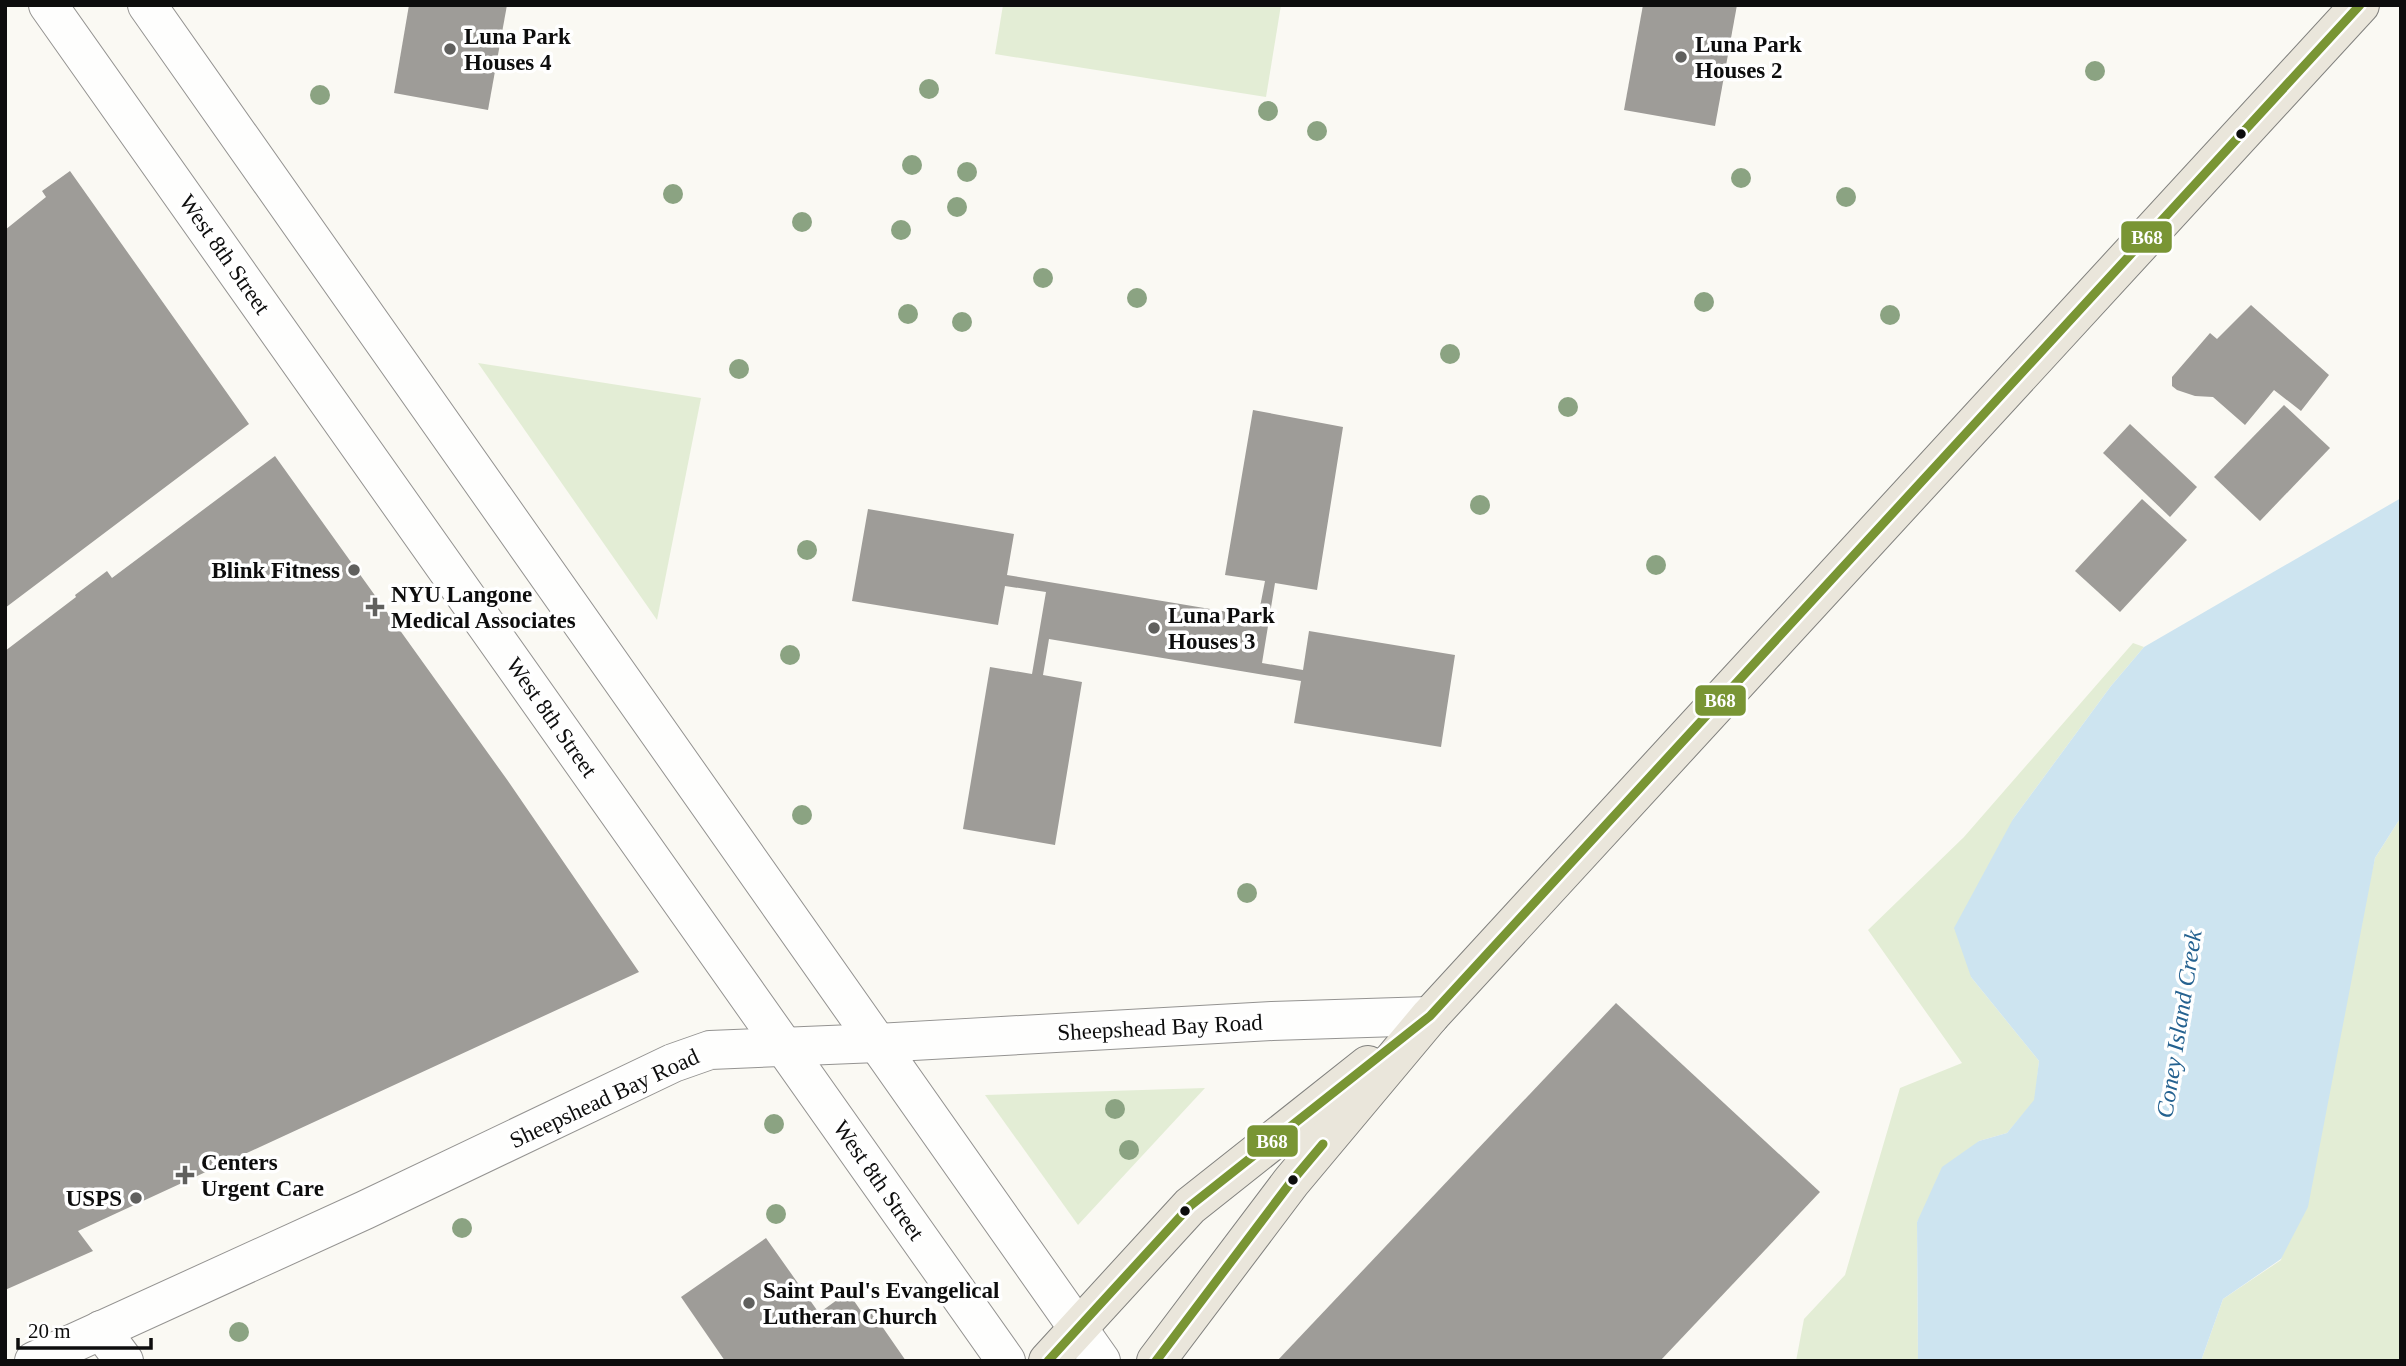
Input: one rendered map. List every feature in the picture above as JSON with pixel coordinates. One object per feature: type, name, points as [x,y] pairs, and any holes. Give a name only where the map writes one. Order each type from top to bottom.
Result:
[{"type":"main road","points":[[1156,1361],[1291,1182],[1430,1016],[2360,5]]},
{"type":"main road","points":[[1048,1361],[1190,1206],[1430,1016]]},
{"type":"street","name":"West 8th Street","points":[[48,5],[1006,1361]]},
{"type":"street","points":[[147,5],[1101,1361]]},
{"type":"street","name":"Sheepshead Bay Road","points":[[34,1361],[365,1210],[673,1063],[710,1050],[1272,1021],[1430,1016]]},
{"type":"street","points":[[101,1330],[124,1361]]},
{"type":"green space","points":[[1003,5],[1281,5],[1266,97],[995,54]]},
{"type":"green space","points":[[478,363],[701,398],[657,620]]},
{"type":"green space","points":[[2133,643],[2144,647],[2111,686],[2013,819],[1971,977],[2039,1061],[2035,1100],[2007,1133],[1979,1141],[1917,1222],[1918,1361],[1796,1361],[1804,1319],[1845,1275],[1900,1088],[1962,1063],[1868,930],[1964,837]]},
{"type":"green space","points":[[2401,817],[2401,1361],[2201,1361],[2223,1299],[2281,1260],[2375,858]]},
{"type":"green space","points":[[1205,1088],[1078,1225],[985,1095]]},
{"type":"water","name":"Coney Island Creek","points":[[2401,498],[2401,817],[2375,858],[2308,1207],[2281,1259],[2223,1299],[2201,1361],[1918,1361],[1917,1222],[1942,1167],[1979,1141],[2007,1133],[2034,1100],[2039,1061],[1971,977],[1954,928],[2013,819],[2111,686],[2144,647]]},
{"type":"building","name":"Luna Park Houses 4","points":[[409,5],[507,5],[488,110],[394,93]]},
{"type":"building","name":"Luna Park Houses 2","points":[[1643,5],[1737,5],[1715,126],[1624,110]]},
{"type":"building","points":[[70,171],[249,424],[5,608],[5,230],[46,197],[42,191]]},
{"type":"building","points":[[2251,305],[2329,375],[2301,411],[2274,390],[2245,425],[2213,397],[2195,396],[2177,390],[2172,386],[2172,377],[2210,333],[2217,339]]},
{"type":"building","points":[[2284,405],[2330,448],[2260,521],[2214,477]]},
{"type":"building","name":"Luna Park Houses 3","points":[[1253,410],[1343,427],[1317,590],[1275,583],[1262,663],[1303,670],[1309,631],[1455,655],[1441,747],[1294,723],[1301,681],[1049,639],[1043,675],[1082,682],[1055,845],[963,829],[990,667],[1032,674],[1046,592],[1005,586],[998,625],[852,601],[868,509],[1014,534],[1007,575],[1258,617],[1265,581],[1225,575]]},
{"type":"building","points":[[2130,424],[2197,487],[2170,517],[2103,453]]},
{"type":"building","points":[[275,456],[508,781],[639,972],[78,1231],[93,1251],[5,1290],[5,651],[107,571],[112,578]]},
{"type":"building","points":[[2142,499],[2187,540],[2120,612],[2075,571]]},
{"type":"building","points":[[1616,1003],[1820,1192],[1660,1361],[1277,1361]]},
{"type":"building","name":"Saint Paul's Evangelical Lutheran Church","points":[[766,1238],[819,1313],[848,1292],[863,1314],[870,1309],[906,1361],[725,1361],[681,1297]]},
{"type":"transit line","name":"B68","points":[[1048,1361],[1190,1206],[1430,1016],[2360,5]]},
{"type":"transit line","name":"B68","points":[[1156,1361],[1291,1182],[1323,1144]]},
{"type":"place","name":"Luna Park Houses 4","points":[[450,49]]},
{"type":"place","name":"Luna Park Houses 2","points":[[1681,57]]},
{"type":"place","name":"Blink Fitness","points":[[354,570]]},
{"type":"place","name":"NYU Langone Medical Associates","points":[[375,607]]},
{"type":"place","name":"Luna Park Houses 3","points":[[1154,628]]},
{"type":"place","name":"Centers Urgent Care","points":[[185,1175]]},
{"type":"place","name":"USPS","points":[[136,1198]]},
{"type":"place","name":"Saint Paul's Evangelical Lutheran Church","points":[[749,1303]]}]
